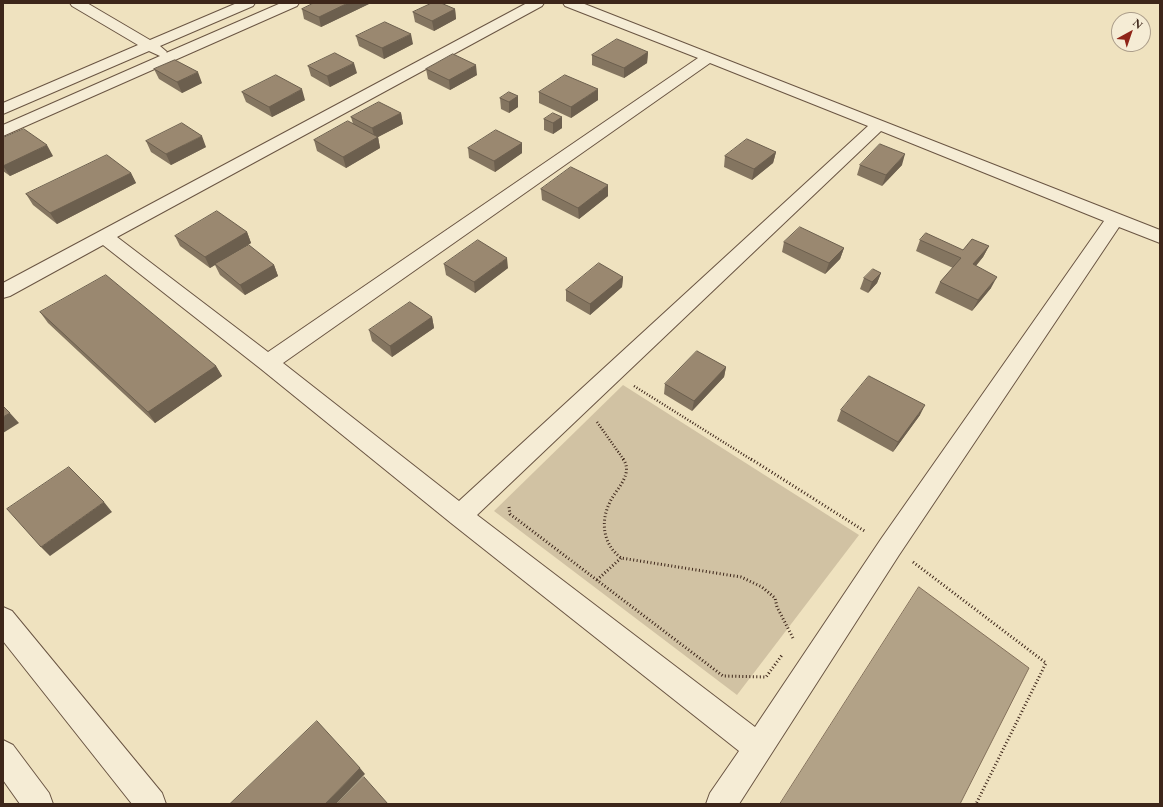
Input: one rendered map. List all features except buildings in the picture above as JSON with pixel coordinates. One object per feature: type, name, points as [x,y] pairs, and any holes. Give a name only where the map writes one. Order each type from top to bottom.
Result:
[{"type":"street","points":[[78,3],[170,57]]},
{"type":"street","points":[[3,109],[248,3]]},
{"type":"street","points":[[3,131],[292,3]]},
{"type":"street","points":[[3,291],[537,3]]},
{"type":"street","points":[[570,3],[1160,237]]},
{"type":"street","points":[[268,363],[709,57]]},
{"type":"street","points":[[460,516],[878,125]]},
{"type":"street","points":[[721,804],[890,547],[1114,219]]},
{"type":"street","points":[[104,236],[268,363],[460,516],[759,748]]},
{"type":"street","points":[[3,620],[151,804]]},
{"type":"street","points":[[3,755],[38,804]]},
{"type":"path","points":[[629,382],[918,565],[1046,663],[976,804]]},
{"type":"path","points":[[596,420],[625,462],[627,470],[625,478],[610,501],[605,521],[607,538],[614,552],[621,558],[742,576],[762,587],[775,598],[777,607],[794,640]]},
{"type":"path","points":[[509,502],[510,514],[723,676],[766,677],[784,652]]},
{"type":"path","points":[[597,580],[621,558]]},
{"type":"path","points":[[789,646],[798,634]]},
{"type":"shaded area","points":[[623,385],[859,535],[737,695],[494,511]]},
{"type":"shaded area","points":[[919,587],[1029,668],[960,804],[780,804]]}]
